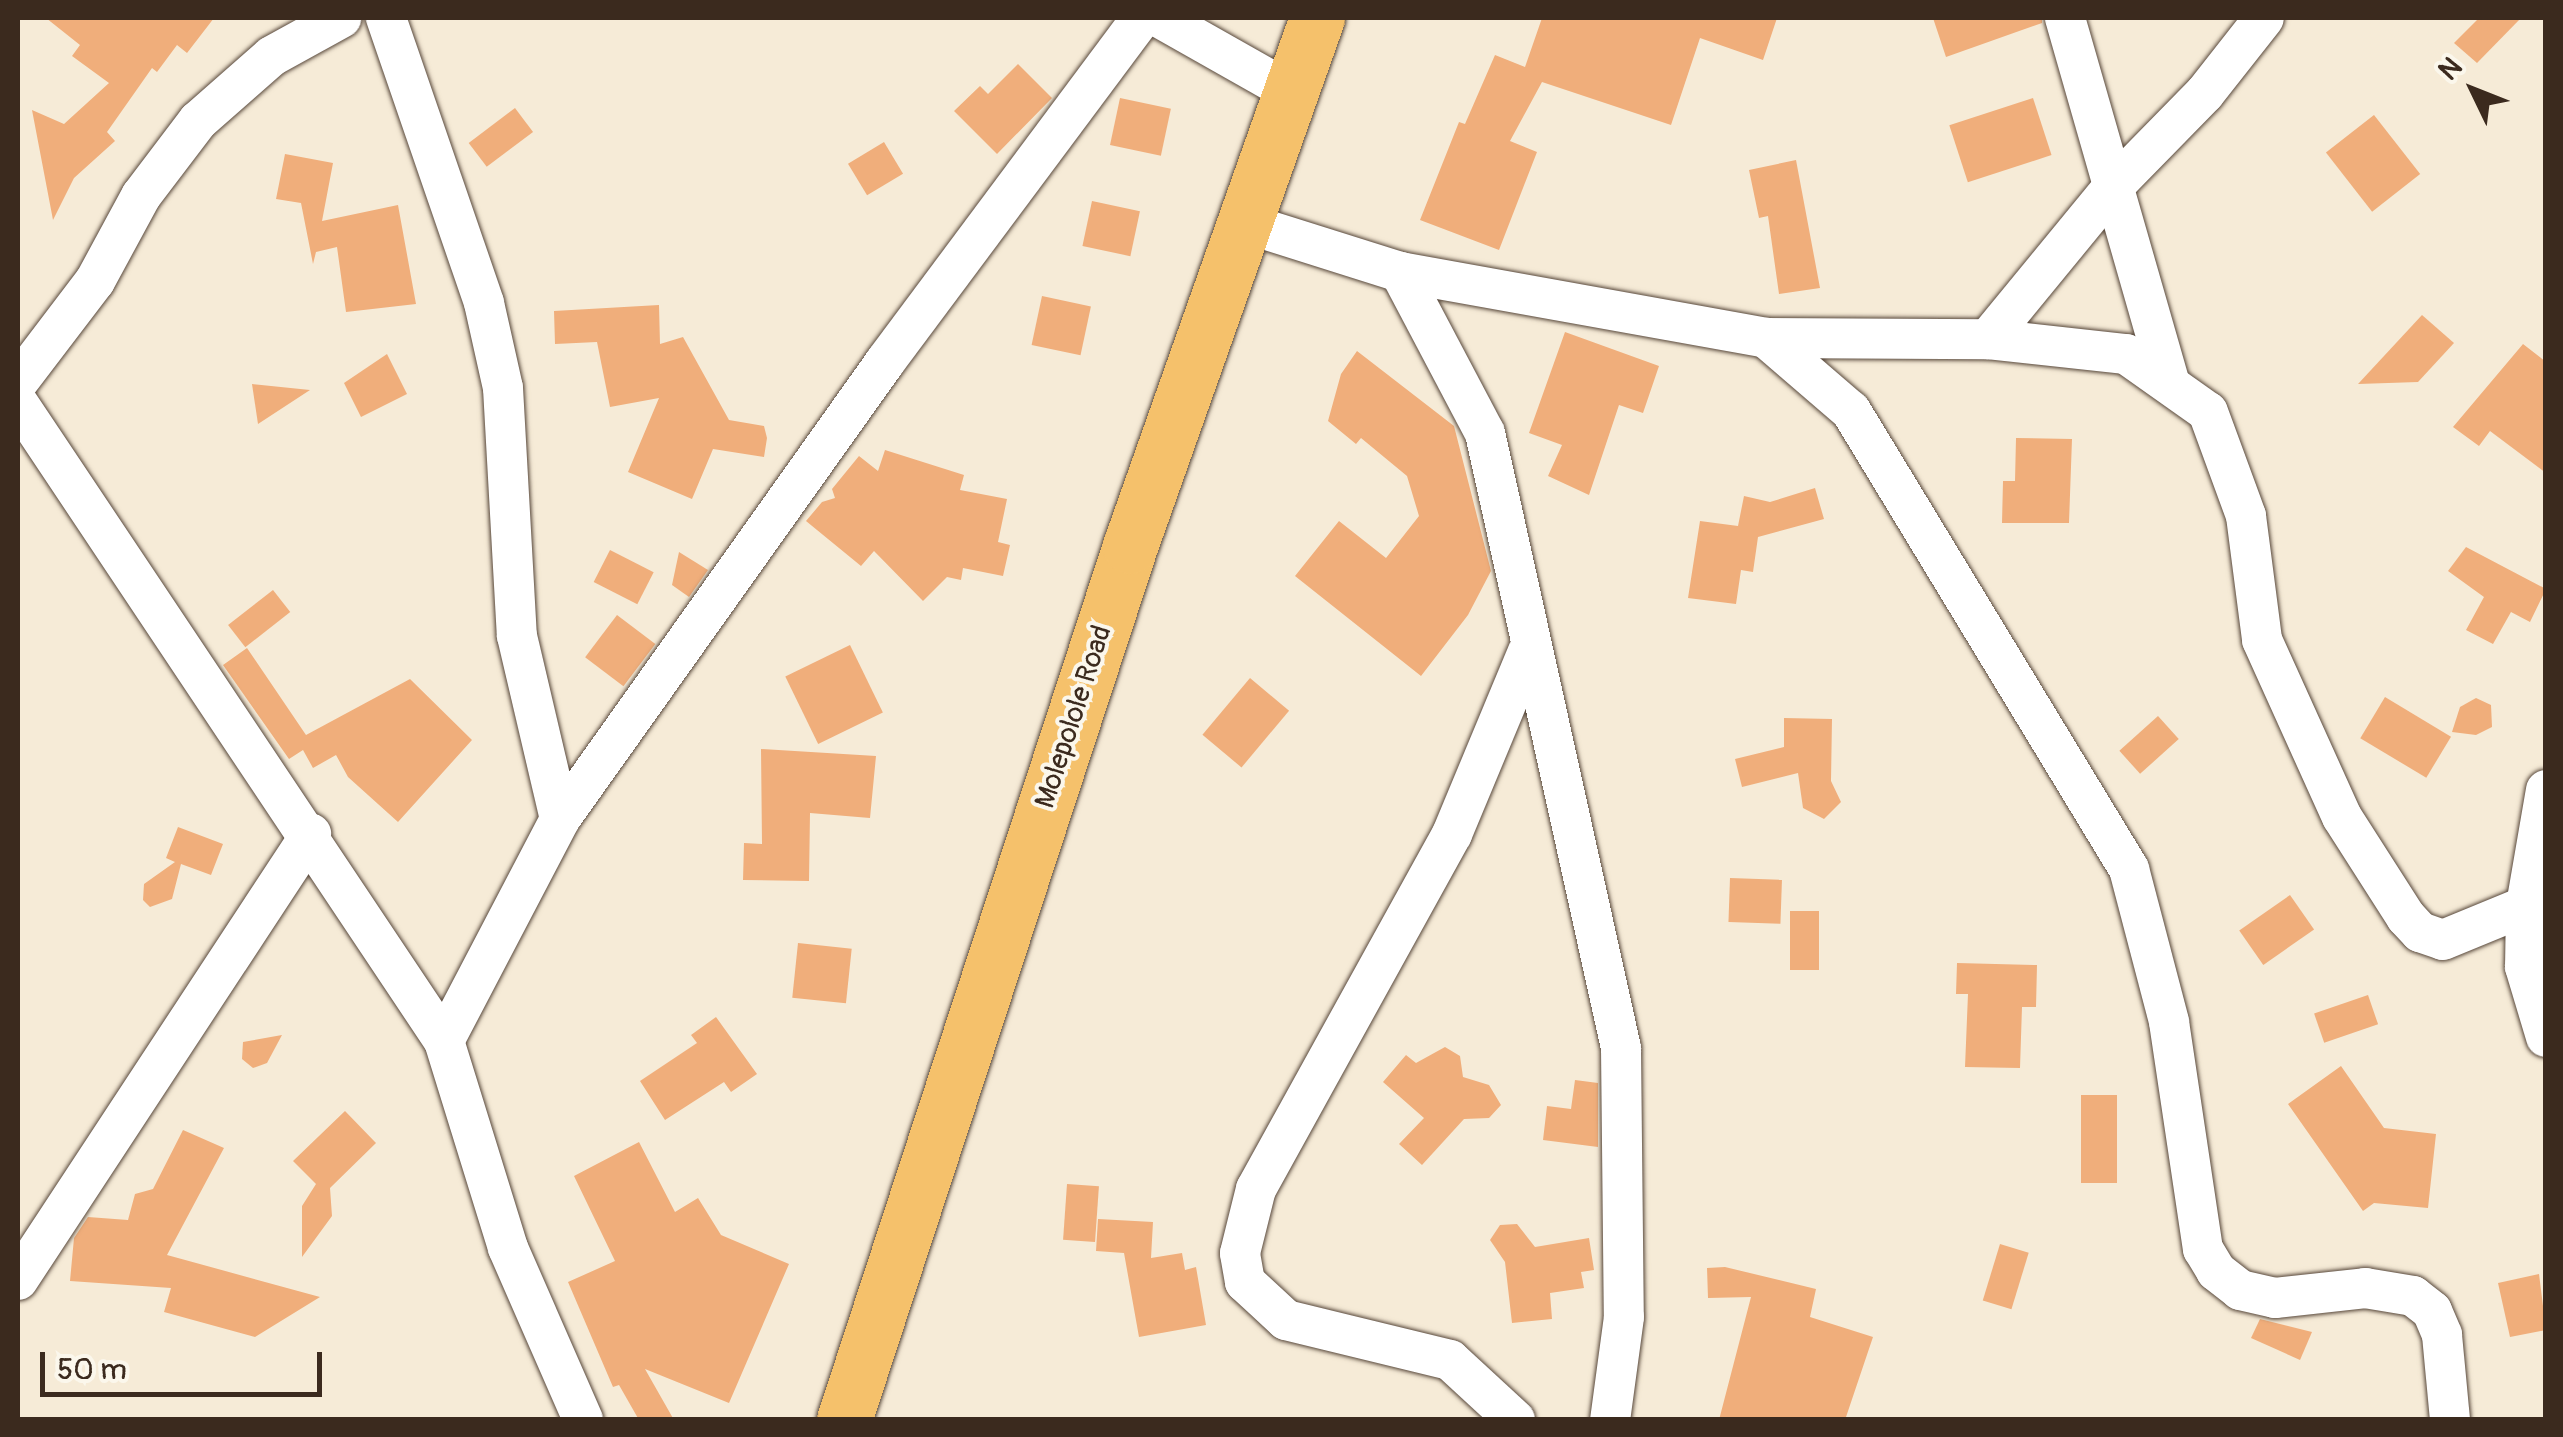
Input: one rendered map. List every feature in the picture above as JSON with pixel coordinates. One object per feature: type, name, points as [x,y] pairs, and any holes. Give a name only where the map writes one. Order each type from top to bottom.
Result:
[{"type":"main road","name":"Molepolole Road","points":[[844,1420],[1130,546],[1248,224],[1316,18]]},
{"type":"street","points":[[18,382],[95,281],[141,196],[198,121],[272,56],[341,18]]},
{"type":"street","points":[[386,18],[492,337],[508,452],[517,636],[560,819]]},
{"type":"street","points":[[444,1041],[560,819],[1141,18]]},
{"type":"street","points":[[1160,18],[1290,92]]},
{"type":"street","points":[[2065,18],[2110,189],[2169,380]]},
{"type":"street","points":[[1988,340],[2110,189],[2205,93],[2264,18]]},
{"type":"street","points":[[1248,224],[1400,272],[1766,338],[1988,340],[2126,354],[2169,380],[2208,412],[2246,516],[2262,640],[2342,817],[2406,916],[2420,932],[2443,940],[2526,906]]},
{"type":"street","points":[[1400,272],[1485,434],[1524,599],[1528,651],[1621,1048],[1624,1317],[1610,1420]]},
{"type":"street","points":[[1766,338],[1852,411],[2130,869],[2169,1022],[2203,1249],[2216,1271],[2240,1290],[2275,1298],[2365,1288],[2412,1296],[2432,1311],[2442,1335],[2450,1420]]},
{"type":"street","points":[[18,403],[311,834],[444,1041],[508,1248],[583,1420]]},
{"type":"street","points":[[1516,1420],[1450,1360],[1286,1320],[1246,1282],[1240,1253],[1256,1189],[1452,834],[1528,651]]},
{"type":"street","points":[[2546,790],[2526,906],[2525,967],[2546,1037]]},
{"type":"street","points":[[18,1280],[311,834]]},
{"type":"building","points":[[46,18],[214,18],[187,53],[177,45],[157,72],[152,68],[107,132],[115,141],[74,178],[53,220],[32,110],[64,124],[109,83],[72,56],[80,45]]},
{"type":"building","points":[[1542,18],[1777,18],[1763,60],[1700,38],[1671,125],[1542,82],[1510,141],[1537,152],[1499,250],[1420,220],[1459,122],[1465,124],[1495,55],[1525,67]]},
{"type":"building","points":[[1933,18],[2042,18],[2042,23],[1946,57]]},
{"type":"building","points":[[2479,18],[2521,18],[2477,63],[2454,43]]},
{"type":"building","points":[[1018,64],[1052,98],[997,154],[954,111],[980,86],[988,94]]},
{"type":"building","points":[[1120,98],[1171,109],[1161,156],[1110,145]]},
{"type":"building","points":[[2033,98],[2052,155],[1968,182],[1949,125]]},
{"type":"building","points":[[515,108],[533,132],[487,167],[469,143]]},
{"type":"building","points":[[2374,115],[2420,174],[2372,212],[2326,153]]},
{"type":"building","points":[[884,142],[903,174],[867,195],[848,164]]},
{"type":"building","points":[[285,154],[333,163],[322,221],[398,205],[416,304],[346,312],[337,247],[316,252],[313,264],[301,203],[276,199]]},
{"type":"building","points":[[1796,160],[1820,288],[1779,294],[1768,216],[1759,218],[1749,170]]},
{"type":"building","points":[[1092,201],[1140,211],[1130,256],[1082,246]]},
{"type":"building","points":[[1042,296],[1091,306],[1081,355],[1032,345]]},
{"type":"building","points":[[659,305],[660,344],[683,337],[729,420],[764,426],[767,438],[764,457],[713,449],[692,499],[628,472],[659,398],[610,407],[597,342],[555,344],[554,311]]},
{"type":"building","points":[[2422,315],[2454,343],[2418,382],[2358,384]]},
{"type":"building","points":[[1565,332],[1659,366],[1643,413],[1619,405],[1589,495],[1548,476],[1562,445],[1529,433]]},
{"type":"building","points":[[2523,344],[2546,362],[2546,473],[2490,431],[2479,446],[2453,427]]},
{"type":"building","points":[[1357,351],[1454,426],[1491,571],[1468,615],[1421,676],[1295,576],[1339,521],[1386,558],[1419,516],[1407,476],[1361,438],[1356,444],[1328,421],[1341,374]]},
{"type":"building","points":[[387,354],[407,394],[361,417],[344,383]]},
{"type":"building","points":[[252,384],[310,390],[258,424]]},
{"type":"building","points":[[2016,438],[2072,439],[2069,523],[2002,523],[2003,481],[2015,481]]},
{"type":"building","points":[[885,450],[964,475],[960,490],[1007,499],[998,542],[1010,545],[1003,576],[963,568],[961,580],[947,577],[923,601],[874,551],[861,566],[806,521],[822,502],[835,498],[832,489],[859,456],[878,471]]},
{"type":"building","points":[[1815,488],[1824,519],[1758,537],[1753,572],[1741,570],[1736,604],[1688,598],[1700,521],[1738,526],[1744,496],[1770,502]]},
{"type":"building","points":[[2466,547],[2546,589],[2530,622],[2511,612],[2493,644],[2466,630],[2484,597],[2448,571]]},
{"type":"building","points":[[610,550],[654,572],[637,604],[594,582]]},
{"type":"building","points":[[679,552],[708,570],[689,597],[672,585]]},
{"type":"building","points":[[273,590],[290,612],[245,647],[228,625]]},
{"type":"building","points":[[617,615],[655,644],[623,686],[585,657]]},
{"type":"building","points":[[850,645],[883,712],[818,744],[785,677]]},
{"type":"building","points":[[247,648],[306,735],[410,679],[472,740],[398,822],[348,777],[336,755],[313,768],[303,750],[289,759],[223,665]]},
{"type":"building","points":[[1250,678],[1289,711],[1242,767],[1202,735]]},
{"type":"building","points":[[2385,697],[2451,737],[2426,778],[2360,738]]},
{"type":"building","points":[[2476,698],[2491,705],[2492,727],[2476,735],[2452,732],[2460,707]]},
{"type":"building","points":[[2158,716],[2179,739],[2140,774],[2119,751]]},
{"type":"building","points":[[1784,718],[1832,719],[1831,781],[1841,802],[1824,819],[1803,808],[1798,773],[1742,787],[1735,759],[1784,747]]},
{"type":"building","points":[[761,749],[876,756],[870,818],[810,813],[809,881],[743,880],[744,843],[762,844]]},
{"type":"building","points":[[178,827],[223,844],[211,875],[181,864],[172,899],[150,907],[143,900],[144,884],[175,862],[166,858]]},
{"type":"building","points":[[1730,878],[1782,880],[1780,924],[1728,922]]},
{"type":"building","points":[[2290,895],[2314,929],[2263,965],[2239,931]]},
{"type":"building","points":[[1790,911],[1819,911],[1819,970],[1790,970]]},
{"type":"building","points":[[798,943],[852,949],[846,1003],[792,998]]},
{"type":"building","points":[[1957,963],[2037,965],[2036,1007],[2022,1007],[2020,1068],[1965,1067],[1968,994],[1956,994]]},
{"type":"building","points":[[2368,995],[2378,1024],[2324,1043],[2314,1014]]},
{"type":"building","points":[[716,1017],[757,1074],[731,1092],[724,1082],[665,1120],[640,1081],[697,1043],[691,1035]]},
{"type":"building","points":[[282,1035],[267,1063],[253,1068],[242,1059],[243,1042]]},
{"type":"building","points":[[1445,1047],[1460,1056],[1463,1077],[1489,1085],[1501,1105],[1489,1118],[1464,1119],[1422,1165],[1399,1144],[1424,1118],[1383,1082],[1406,1055],[1416,1063]]},
{"type":"building","points":[[2341,1066],[2384,1128],[2436,1134],[2428,1208],[2374,1203],[2363,1211],[2288,1104]]},
{"type":"building","points":[[1575,1080],[1598,1083],[1598,1147],[1543,1140],[1547,1106],[1571,1109]]},
{"type":"building","points":[[2081,1095],[2117,1095],[2117,1183],[2081,1183]]},
{"type":"building","points":[[345,1111],[376,1143],[330,1188],[332,1216],[302,1257],[302,1206],[316,1184],[293,1161]]},
{"type":"building","points":[[183,1130],[224,1148],[167,1255],[320,1297],[255,1337],[164,1312],[171,1288],[70,1281],[74,1238],[88,1217],[128,1220],[135,1194],[153,1189]]},
{"type":"building","points":[[639,1142],[675,1212],[698,1198],[721,1235],[789,1264],[729,1403],[645,1369],[674,1420],[639,1420],[619,1385],[613,1387],[568,1282],[615,1261],[574,1176]]},
{"type":"building","points":[[1067,1184],[1099,1186],[1095,1242],[1063,1240]]},
{"type":"building","points":[[1098,1219],[1153,1222],[1151,1258],[1182,1253],[1185,1270],[1196,1267],[1206,1325],[1139,1337],[1124,1253],[1096,1251]]},
{"type":"building","points":[[1517,1224],[1535,1247],[1589,1238],[1594,1270],[1581,1272],[1584,1288],[1550,1293],[1552,1319],[1512,1323],[1505,1262],[1490,1240],[1500,1225]]},
{"type":"building","points":[[2000,1244],[2029,1253],[2011,1309],[1983,1300]]},
{"type":"building","points":[[1725,1267],[1816,1289],[1810,1317],[1873,1337],[1845,1420],[1719,1420],[1751,1297],[1708,1298],[1707,1268]]},
{"type":"building","points":[[2539,1274],[2546,1330],[2510,1337],[2498,1283]]},
{"type":"building","points":[[2260,1319],[2312,1332],[2300,1360],[2251,1338]]}]
